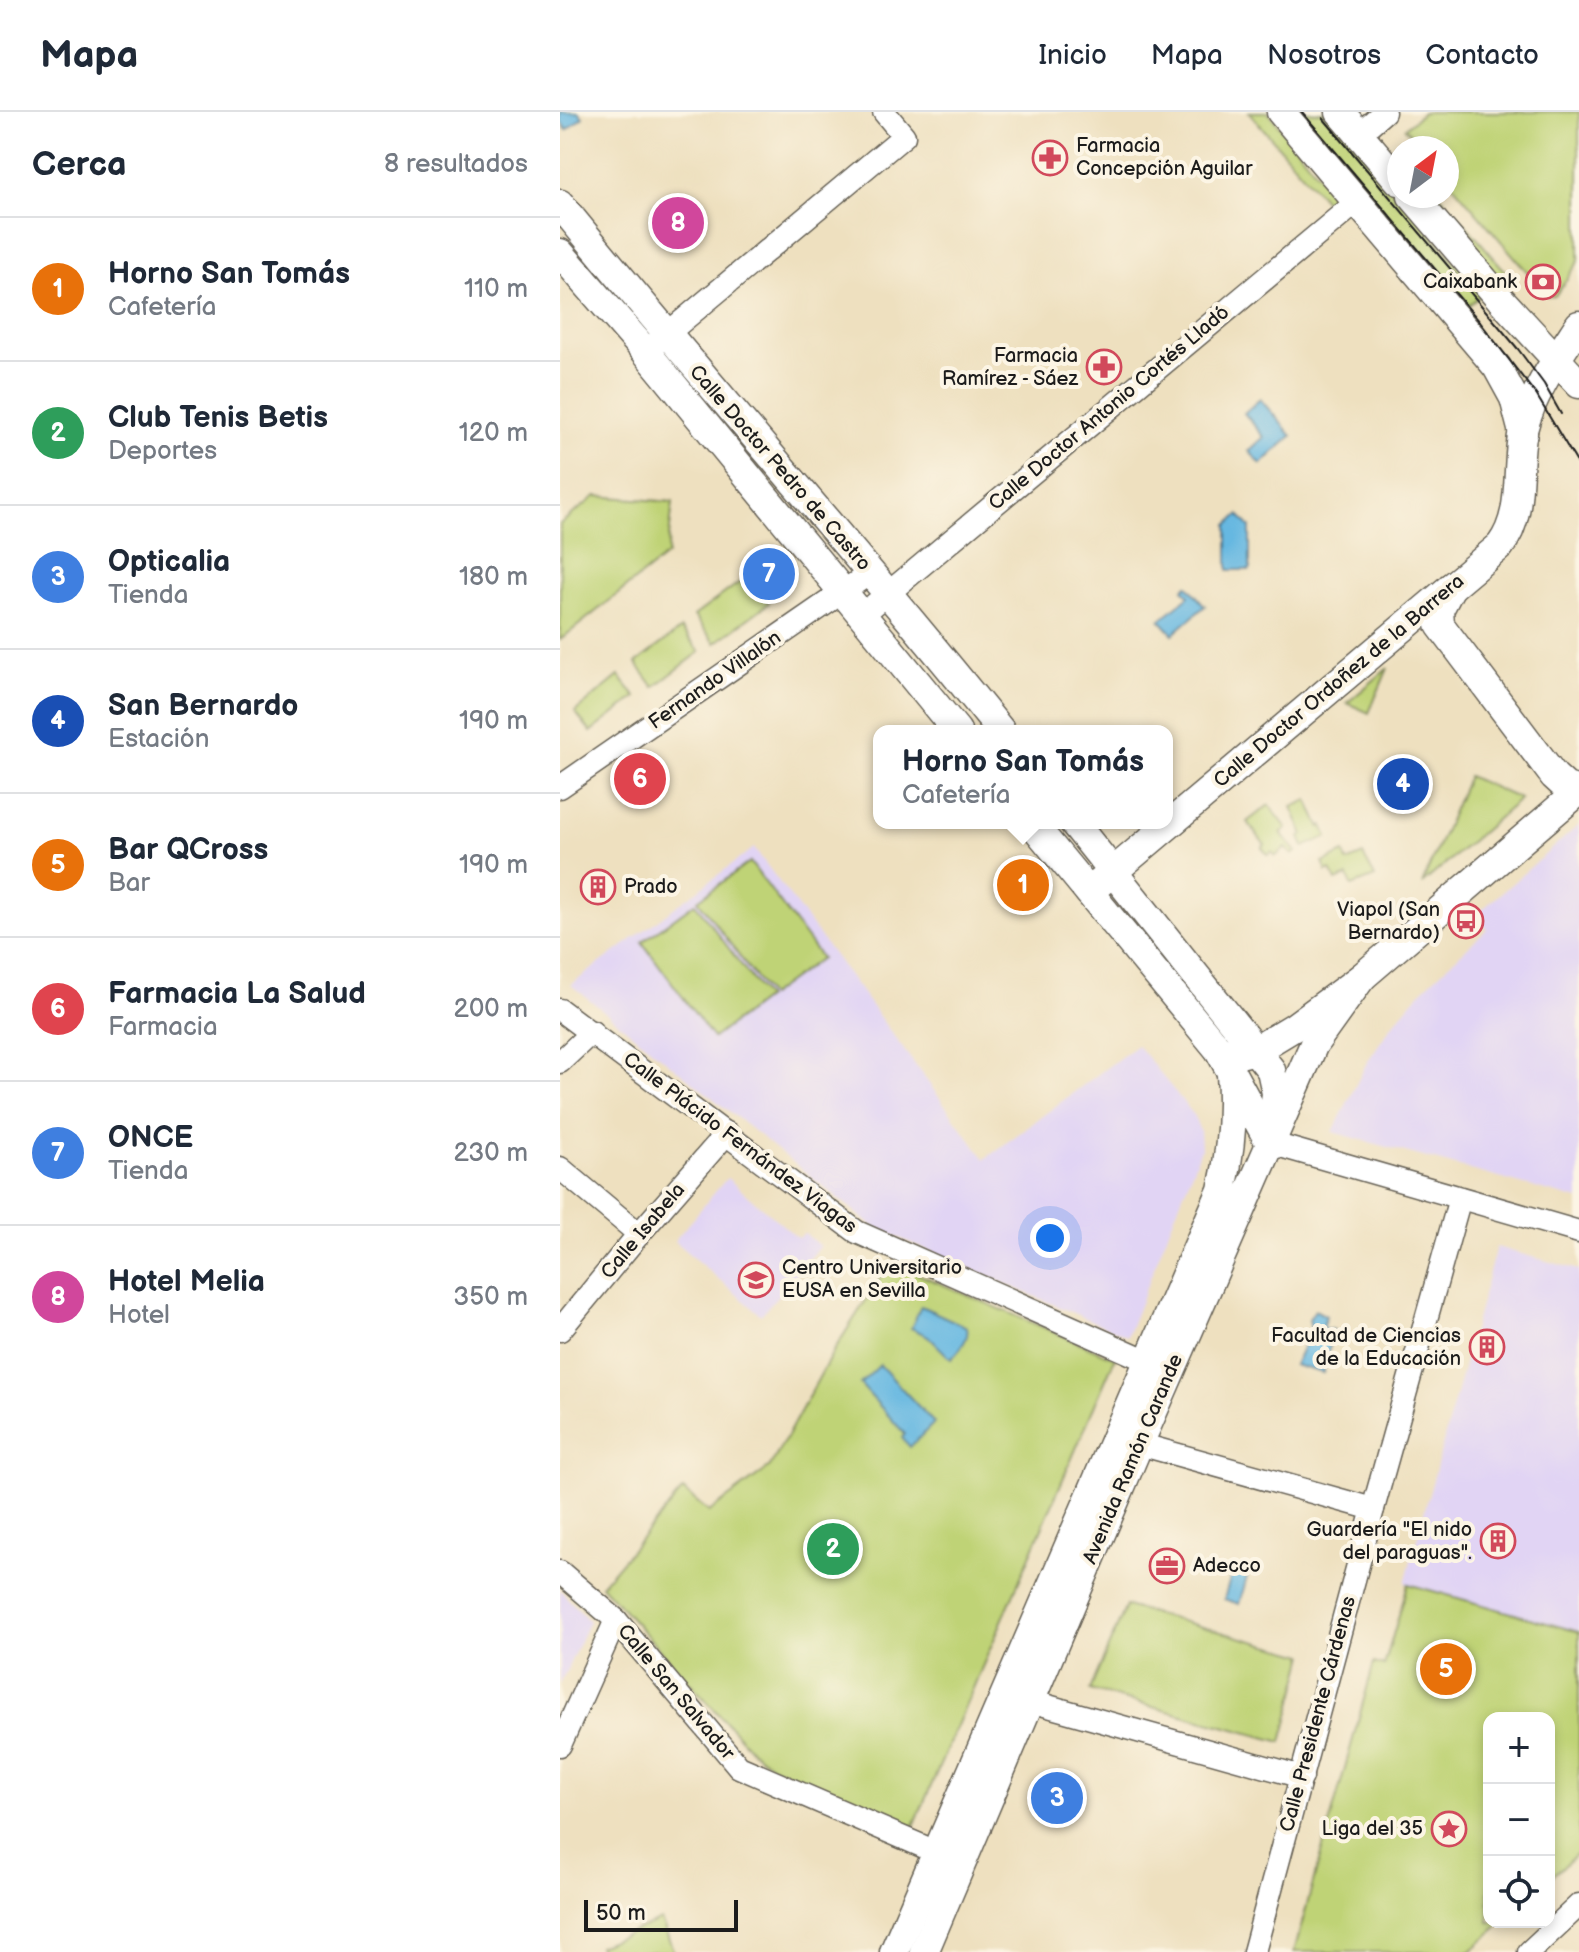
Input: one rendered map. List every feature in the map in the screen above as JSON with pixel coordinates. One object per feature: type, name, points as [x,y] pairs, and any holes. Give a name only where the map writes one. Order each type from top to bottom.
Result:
[{"type":"main road","points":[[1281,112],[1497,367],[1514,398],[1523,433]]},
{"type":"main road","points":[[1340,112],[1387,167]]},
{"type":"main road","name":"Calle Doctor Pedro de Castro","points":[[560,204],[656,344],[843,592],[952,725]]},
{"type":"main road","points":[[1422,208],[1579,384]]},
{"type":"main road","name":"Calle Doctor Pedro de Castro","points":[[560,253],[656,344],[878,583],[996,725]]},
{"type":"main road","points":[[1523,433],[1531,408],[1579,325]]},
{"type":"main road","name":"Calle Doctor Ordoñez de la Barrera","points":[[1173,821],[1492,555],[1506,538],[1512,521],[1523,433]]},
{"type":"main road","points":[[1452,586],[1439,610],[1440,625],[1554,776],[1566,787],[1579,791]]},
{"type":"main road","name":"Avenida Ramón Carande","points":[[1256,1050],[1294,1027],[1362,977],[1579,791]]},
{"type":"main road","points":[[1037,829],[1225,1062],[1270,1143]]},
{"type":"main road","points":[[1079,829],[1271,1070],[1276,1093],[1270,1143]]},
{"type":"main road","name":"Calle Doctor Ordoñez de la Barrera","points":[[1089,892],[1164,829]]},
{"type":"main road","name":"Avenida Ramón Carande","points":[[924,1952],[1139,1444],[1314,1044],[1362,977]]},
{"type":"main road","points":[[1225,1062],[1256,1050]]},
{"type":"main road","name":"Avenida Ramón Carande","points":[[894,1952],[1222,1190],[1230,1153],[1233,1112],[1225,1062]]},
{"type":"street","points":[[656,344],[904,136],[884,112]]},
{"type":"street","points":[[1359,134],[1384,112]]},
{"type":"street","name":"Calle Doctor Antonio Cortés Lladó","points":[[862,615],[878,583],[1357,202]]},
{"type":"street","name":"Fernando Villalón","points":[[560,787],[843,592],[878,583]]},
{"type":"street","name":"Calle Plácido Fernández Viagas","points":[[560,1010],[857,1232],[1148,1361]]},
{"type":"street","points":[[560,1062],[592,1032]]},
{"type":"street","name":"Calle Isabela","points":[[560,1330],[727,1133]]},
{"type":"street","points":[[1270,1143],[1579,1232]]},
{"type":"street","points":[[560,1168],[639,1234]]},
{"type":"street","name":"Calle Presidente Cárdenas","points":[[1254,1952],[1460,1198]]},
{"type":"street","points":[[1139,1444],[1373,1509]]},
{"type":"street","name":"Calle San Salvador","points":[[560,1572],[616,1620],[739,1767],[936,1852]]},
{"type":"street","points":[[560,1745],[616,1620]]},
{"type":"street","points":[[1030,1701],[1302,1777]]},
{"type":"street","points":[[1529,1952],[1579,1905]]},
{"type":"shaded area","points":[[1579,825],[1579,1200],[1333,1132],[1367,1062],[1392,1025],[1422,990],[1487,929],[1476,915]]},
{"type":"shaded area","points":[[754,848],[985,1159],[1137,1045],[1193,1114],[1200,1131],[1201,1149],[1127,1336],[874,1227],[571,985]]},
{"type":"shaded area","name":"Centro Universitario EUSA en Sevilla","points":[[727,1178],[798,1238],[804,1233],[820,1246],[761,1315],[674,1241]]},
{"type":"shaded area","points":[[1496,1247],[1579,1270],[1579,1632],[1405,1583]]},
{"type":"shaded area","points":[[560,1590],[589,1621],[560,1685]]},
{"type":"green space","points":[[1249,112],[1268,112],[1338,200],[1332,209]]},
{"type":"green space","points":[[1294,112],[1328,112],[1387,182],[1387,208],[1409,208],[1482,294],[1463,310]]},
{"type":"green space","points":[[1423,112],[1579,112],[1579,261],[1555,296],[1548,296],[1459,192],[1459,136],[1412,136],[1405,128]]},
{"type":"green space","points":[[1437,208],[1451,208],[1507,273],[1498,280]]},
{"type":"green space","points":[[596,496],[673,502],[667,555],[560,640],[560,524]]},
{"type":"green space","points":[[748,576],[769,603],[715,643],[694,616]]},
{"type":"green space","points":[[681,629],[700,652],[654,687],[636,663]]},
{"type":"green space","points":[[1388,668],[1369,713],[1347,703]]},
{"type":"green space","points":[[619,676],[636,697],[591,732],[575,712]]},
{"type":"green space","points":[[1468,776],[1520,799],[1422,884]]},
{"type":"green space","points":[[1308,800],[1328,837],[1304,847],[1300,837],[1304,835],[1292,807]]},
{"type":"green space","points":[[1269,805],[1287,828],[1281,833],[1296,852],[1292,855],[1286,848],[1276,856],[1272,852],[1268,855],[1262,848],[1265,845],[1247,822]]},
{"type":"green space","points":[[1344,853],[1347,862],[1363,855],[1375,877],[1352,886],[1348,876],[1336,881],[1323,863]]},
{"type":"green space","points":[[750,862],[821,958],[769,996],[698,900]]},
{"type":"green space","points":[[695,903],[766,998],[713,1038],[642,942]]},
{"type":"green space","points":[[890,1262],[1115,1358],[913,1828],[772,1766],[752,1751],[601,1585],[683,1490],[709,1512],[770,1467],[833,1352]]},
{"type":"green space","points":[[1408,1584],[1579,1632],[1579,1852],[1555,1874],[1555,1712],[1483,1712],[1483,1928],[1496,1928],[1470,1952],[1294,1952],[1374,1663],[1384,1666]]},
{"type":"green space","points":[[1126,1606],[1305,1655],[1282,1742],[1090,1690]]},
{"type":"green space","points":[[661,1920],[674,1952],[601,1952],[598,1946]]},
{"type":"water","points":[[560,112],[579,112],[583,117],[567,130],[560,121]]},
{"type":"water","points":[[1260,399],[1292,436],[1261,464],[1249,451],[1264,437],[1244,413]]},
{"type":"water","points":[[1239,515],[1250,527],[1250,570],[1228,570],[1228,525]]},
{"type":"water","points":[[1187,585],[1205,606],[1173,634],[1160,620],[1189,596],[1183,589]]},
{"type":"water","points":[[921,1306],[967,1327],[965,1340],[951,1359],[928,1336],[911,1328]]},
{"type":"water","points":[[1315,1310],[1326,1316],[1322,1328],[1334,1330],[1323,1373],[1294,1365],[1311,1329],[1309,1319]]},
{"type":"water","points":[[880,1365],[934,1423],[910,1447],[902,1438],[905,1434],[860,1384]]},
{"type":"water","points":[[1234,1566],[1249,1571],[1239,1604],[1224,1599]]},
{"type":"tram line","points":[[1302,112],[1480,322],[1537,396],[1579,466]]},
{"type":"tram line","points":[[1323,118],[1518,349],[1561,414]]},
{"type":"place","name":"Farmacia Concepción Aguilar","points":[[1050,158]]},
{"type":"place","name":"Hotel Melia","points":[[678,223]]},
{"type":"place","name":"Caixabank","points":[[1543,282]]},
{"type":"place","name":"Farmacia Ramírez - Sáez","points":[[1104,367]]},
{"type":"place","name":"ONCE","points":[[769,574]]},
{"type":"place","name":"Farmacia La Salud","points":[[640,779]]},
{"type":"place","name":"San Bernardo","points":[[1403,784]]},
{"type":"place","name":"Horno San Tomás","points":[[1023,885]]},
{"type":"place","name":"Prado","points":[[598,887]]},
{"type":"place","name":"Viapol (San Bernardo)","points":[[1466,921]]},
{"type":"place","name":"Centro Universitario EUSA en Sevilla","points":[[756,1280]]},
{"type":"place","name":"Facultad de Ciencias de la Educación","points":[[1487,1347]]},
{"type":"place","name":"Guardería \"El nido del paraguas\".","points":[[1498,1541]]},
{"type":"place","name":"Club Tenis Betis","points":[[833,1549]]},
{"type":"place","name":"Adecco","points":[[1167,1566]]},
{"type":"place","name":"Bar QCross","points":[[1446,1669]]},
{"type":"place","name":"Opticalia","points":[[1057,1798]]},
{"type":"place","name":"Liga del 35","points":[[1449,1829]]}]
